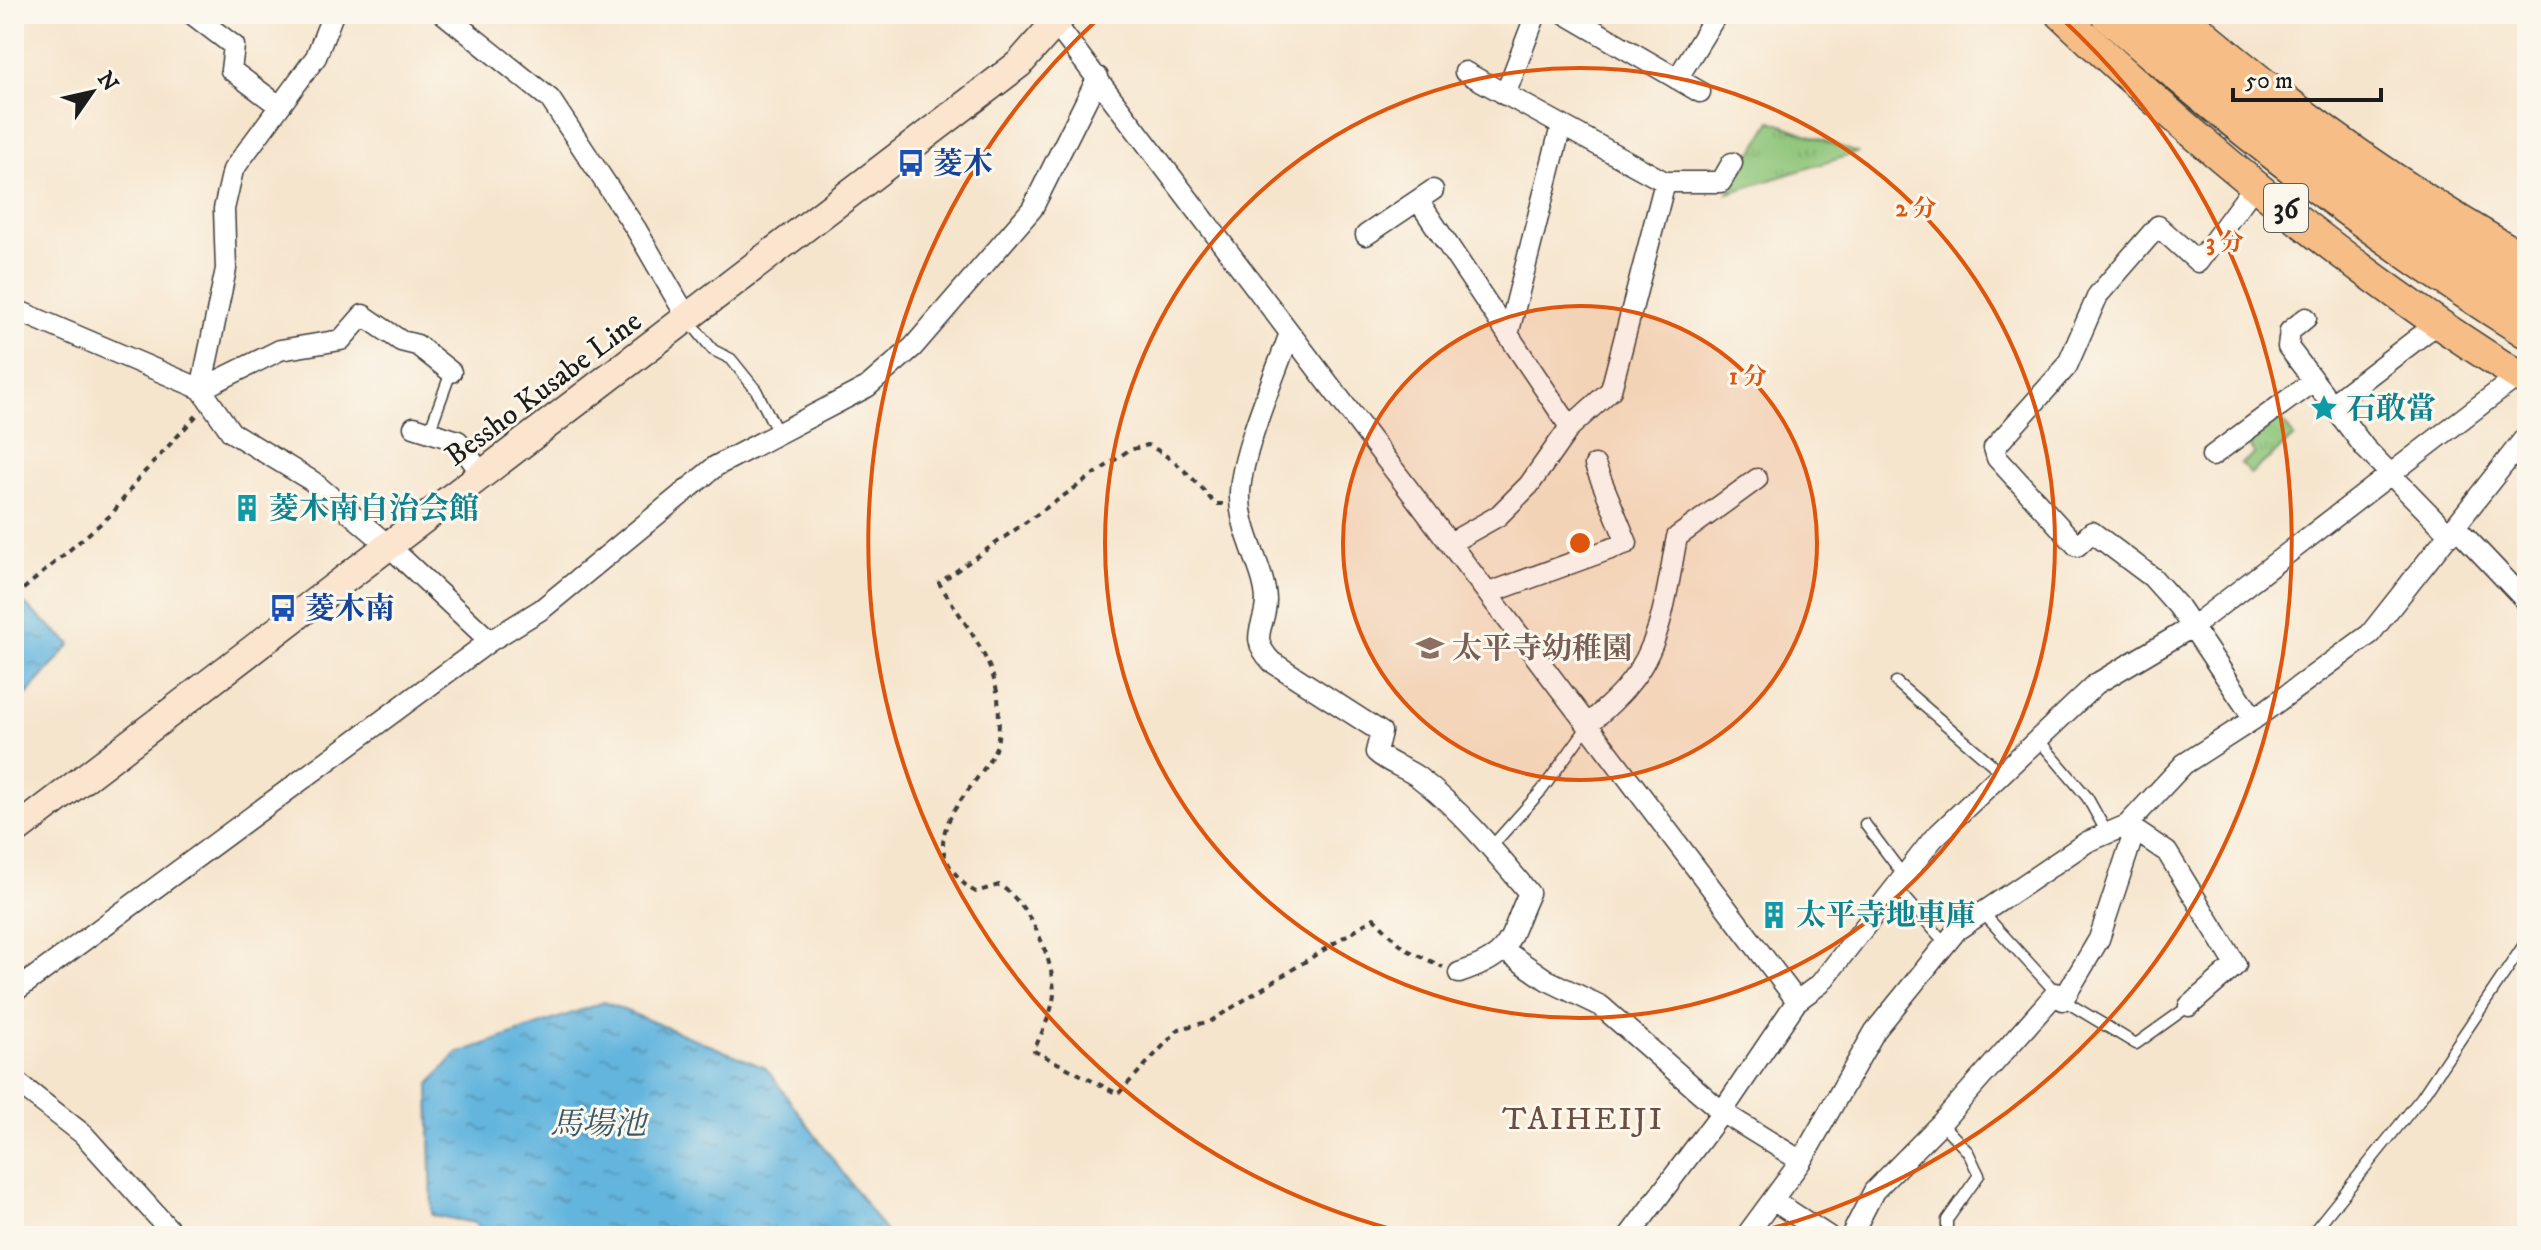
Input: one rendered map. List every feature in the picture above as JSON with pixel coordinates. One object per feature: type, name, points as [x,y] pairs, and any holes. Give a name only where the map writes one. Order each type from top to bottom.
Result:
[{"type":"highway","points":[[2109,14],[2315,150],[2527,298]]},
{"type":"highway","points":[[2151,14],[2269,159],[2445,300],[2524,371]]},
{"type":"highway","points":[[2202,77],[2395,194],[2524,265]]},
{"type":"highway","points":[[2202,77],[2390,240],[2527,330]]},
{"type":"main road","name":"36","points":[[2061,14],[2155,100],[2256,184],[2439,322],[2524,371]]},
{"type":"main road","points":[[2181,14],[2311,120],[2524,265]]},
{"type":"main road","name":"Bessho Kusabe Line","points":[[14,832],[1019,64],[1056,18]]},
{"type":"street","points":[[192,14],[234,46],[231,70],[278,105]]},
{"type":"street","points":[[205,395],[226,269],[224,209],[233,170],[316,57],[333,14]]},
{"type":"street","points":[[444,14],[550,99],[636,229],[688,319]]},
{"type":"street","points":[[1505,95],[1536,14]]},
{"type":"street","points":[[1566,14],[1700,92]]},
{"type":"street","points":[[1677,79],[1717,14]]},
{"type":"street","points":[[1056,18],[1290,333],[1797,1001]]},
{"type":"street","points":[[1465,72],[1665,182],[1721,182],[1732,163]]},
{"type":"street","points":[[14,992],[490,641],[542,609],[716,466],[867,387],[913,347],[1032,209],[1098,77]]},
{"type":"street","points":[[1508,335],[1561,126]]},
{"type":"street","points":[[1450,543],[1498,516],[1529,485],[1570,427],[1611,390],[1665,182]]},
{"type":"street","points":[[2254,719],[2192,627],[2152,577],[2092,532],[2077,546],[1997,458],[1994,448],[2067,366],[2098,295],[2158,226],[2198,262],[2256,184]]},
{"type":"street","points":[[1366,235],[1425,195],[1508,335],[1570,427]]},
{"type":"street","points":[[14,309],[205,395],[231,432],[312,481],[390,547],[490,641]]},
{"type":"street","points":[[205,395],[280,350],[341,340],[363,315],[401,341],[417,345],[451,372]]},
{"type":"street","points":[[2306,318],[2290,331],[2288,347],[2313,381],[2389,475],[2527,602]]},
{"type":"street","points":[[2332,404],[2439,322]]},
{"type":"street","points":[[1290,333],[1240,491],[1244,530],[1266,599],[1258,638],[1261,650],[1272,662],[1381,732],[1376,752],[1427,785],[1491,847],[1529,893],[1505,951],[1488,963],[1459,973]]},
{"type":"street","points":[[1629,1236],[1722,1112],[1797,1001],[1820,984],[1933,839],[2001,772],[2096,684],[2192,627],[2524,371]]},
{"type":"street","points":[[2212,456],[2313,381]]},
{"type":"street","points":[[422,429],[458,441],[483,476]]},
{"type":"street","points":[[1851,1236],[1874,1191],[2060,996],[2099,939],[2131,827],[2184,764],[2254,719],[2370,634],[2527,435]]},
{"type":"street","points":[[1489,593],[1627,543],[1595,465]]},
{"type":"street","points":[[1589,724],[1630,684],[1648,656],[1658,631],[1677,537],[1757,479]]},
{"type":"street","points":[[1746,1236],[1801,1161],[1875,1031],[1957,930],[2087,842],[2131,827],[2167,852],[2236,965],[2189,1006]]},
{"type":"street","points":[[1505,951],[1547,980],[1601,1006],[1722,1112],[1801,1161]]},
{"type":"street","points":[[14,1080],[83,1134],[175,1236]]},
{"type":"street","points":[[1774,1201],[1828,1236]]},
{"type":"lane","points":[[688,319],[713,350],[731,359],[756,390],[778,433]]},
{"type":"lane","points":[[422,429],[451,372]]},
{"type":"lane","points":[[1896,682],[2001,772]]},
{"type":"lane","points":[[1491,847],[1542,790],[1589,724]]},
{"type":"lane","points":[[2037,738],[2087,797],[2107,833]]},
{"type":"lane","points":[[1865,824],[1900,881],[1946,944]]},
{"type":"lane","points":[[1983,913],[2060,996],[2136,1044],[2189,1006]]},
{"type":"lane","points":[[2310,1236],[2421,1098],[2527,940]]},
{"type":"lane","points":[[1941,1123],[1968,1152],[1979,1175],[1947,1220],[1947,1236]]},
{"type":"path","points":[[14,597],[112,514],[205,395]]},
{"type":"path","points":[[1241,502],[1215,504],[1185,467],[1165,454],[1148,445],[1129,450],[939,583],[985,658],[998,696],[997,746],[944,827],[942,846],[948,865],[966,887],[976,892],[999,885],[1010,892],[1038,928],[1054,994],[1034,1051],[1118,1094],[1179,1029],[1211,1021],[1374,918],[1405,949],[1432,964],[1459,973]]},
{"type":"green space","points":[[1771,121],[1857,153],[1728,193]]},
{"type":"green space","points":[[2279,416],[2294,437],[2250,474],[2241,464],[2255,454],[2250,447],[2252,436]]},
{"type":"water","points":[[22,602],[71,644],[14,709],[14,611]]},
{"type":"water","name":"馬場池","points":[[604,1002],[766,1068],[889,1236],[489,1236],[475,1223],[432,1215],[429,1085],[456,1054]]},
{"type":"place","name":"菱木","points":[[911,163]]},
{"type":"place","name":"石敢當","points":[[2324,408]]},
{"type":"place","name":"菱木南自治会館","points":[[247,508]]},
{"type":"place","name":"菱木南","points":[[283,608]]},
{"type":"place","name":"太平寺幼稚園","points":[[1430,648]]},
{"type":"place","name":"太平寺地車庫","points":[[1774,915]]},
{"type":"district","name":"TAIHEIJI","points":[[1583,1118]]}]
